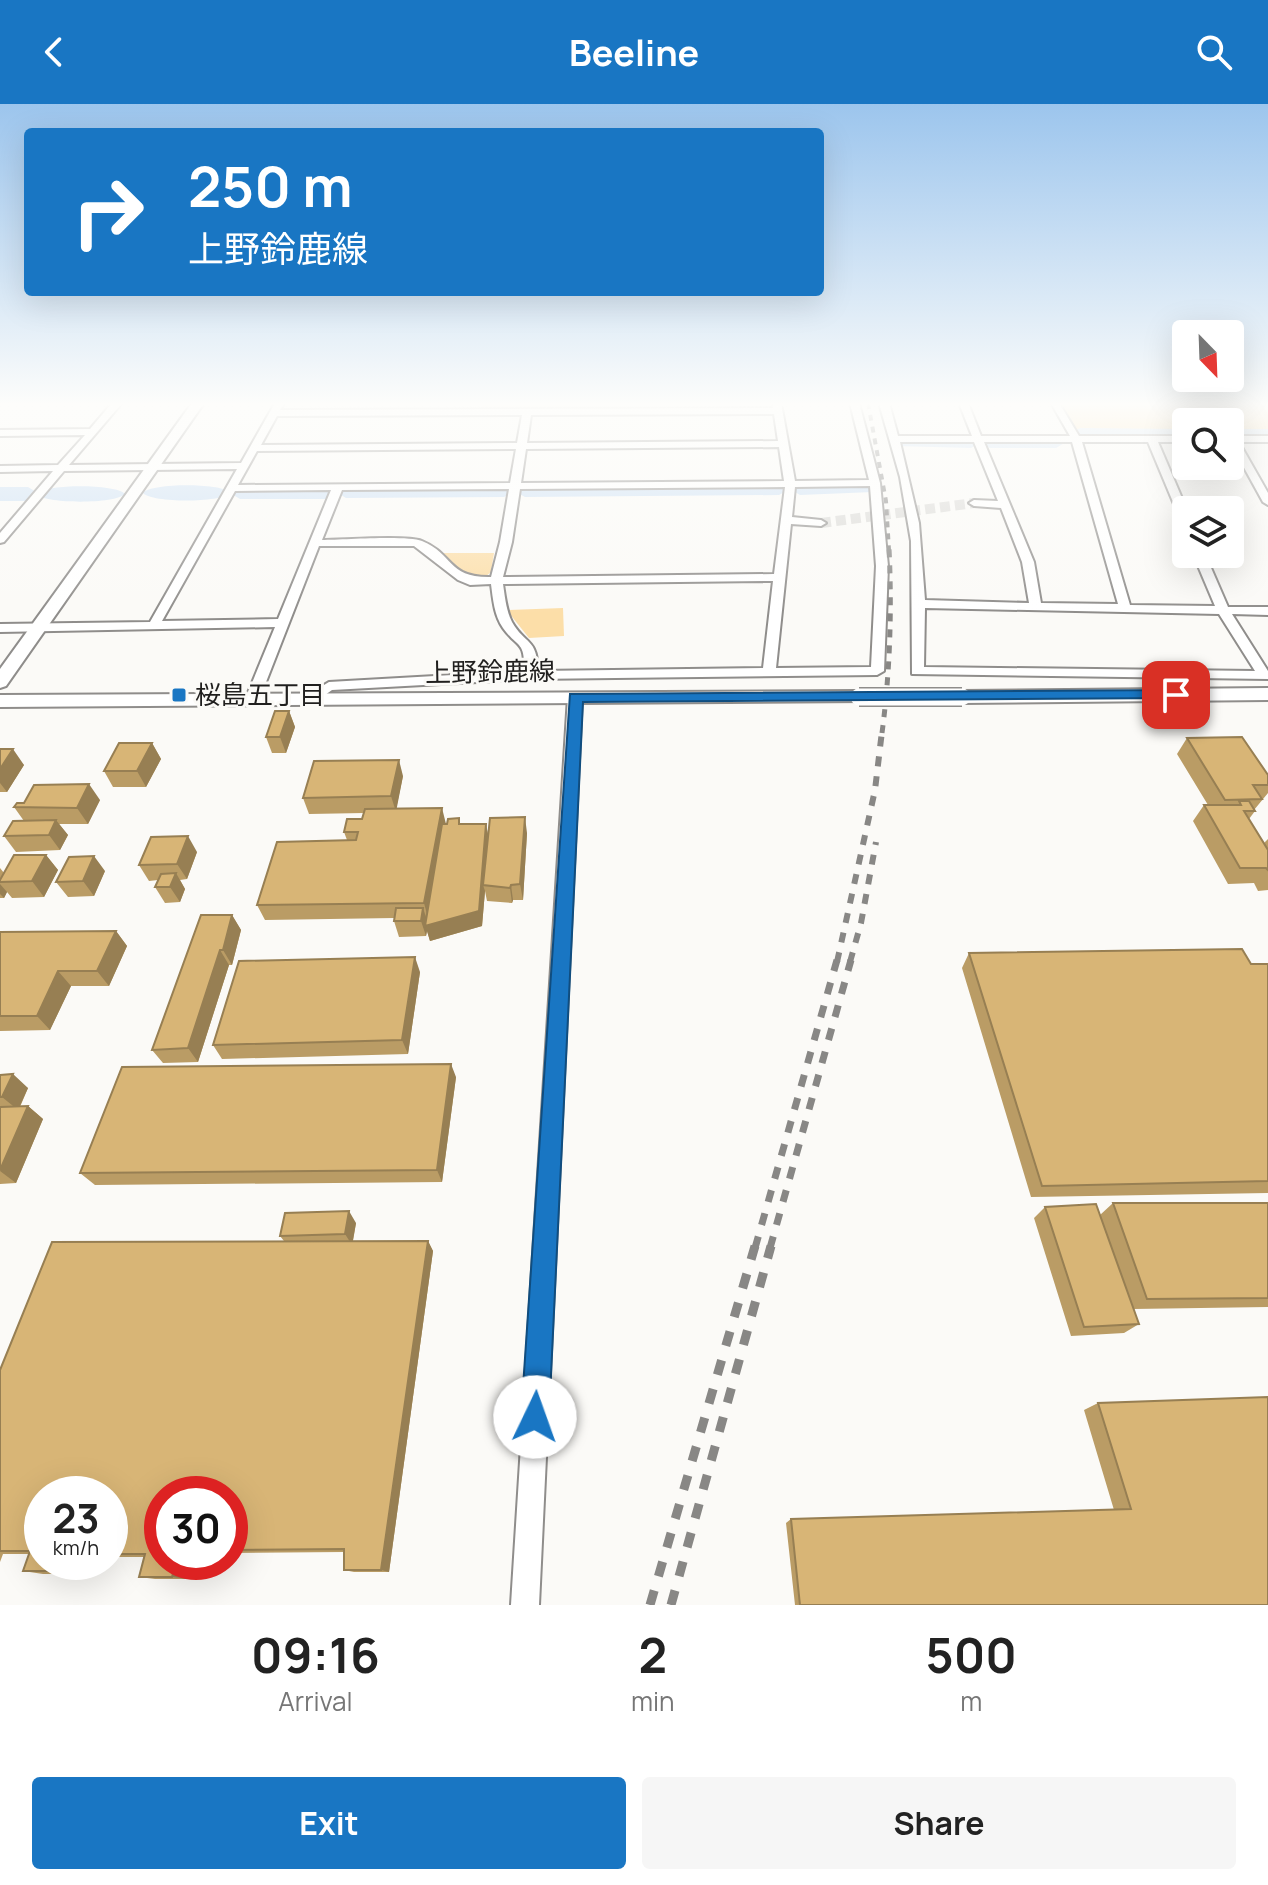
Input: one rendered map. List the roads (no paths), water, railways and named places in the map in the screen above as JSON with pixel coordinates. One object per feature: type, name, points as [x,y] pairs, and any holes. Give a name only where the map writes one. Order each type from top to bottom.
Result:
[{"type":"main road","points":[[0,682],[149,473]]},
{"type":"main road","name":"上野鈴鹿線","points":[[0,701],[962,697],[1267,681]]},
{"type":"street","points":[[0,540],[57,473]]},
{"type":"street","points":[[154,625],[240,473]]},
{"type":"street","points":[[517,473],[506,542],[496,580],[501,609],[508,626],[525,642],[531,653],[531,675]]},
{"type":"street","points":[[769,672],[790,484],[788,473]]},
{"type":"street","points":[[309,700],[329,686],[531,675],[877,671],[882,566],[873,473]]},
{"type":"street","points":[[902,473],[915,524],[920,604],[917,671],[1267,681]]},
{"type":"street","points":[[993,473],[1028,562],[1036,606]]},
{"type":"street","points":[[1086,473],[1125,607]]},
{"type":"street","points":[[1166,473],[1176,496]]},
{"type":"street","points":[[1251,473],[1268,502]]},
{"type":"street","points":[[232,488],[875,483]]},
{"type":"street","points":[[252,700],[338,487]]},
{"type":"street","points":[[974,503],[1006,505]]},
{"type":"street","points":[[0,521],[16,520]]},
{"type":"street","points":[[786,520],[821,523]]},
{"type":"street","points":[[315,543],[416,543],[426,547],[458,577],[470,581],[780,577]]},
{"type":"street","points":[[1205,568],[1223,610],[1267,681]]},
{"type":"street","points":[[920,604],[1268,611]]},
{"type":"street","points":[[0,628],[282,623]]},
{"type":"street","points":[[525,1605],[575,697]]},
{"type":"waterway","points":[[800,488],[865,487]]},
{"type":"waterway","points":[[525,490],[779,488]]},
{"type":"waterway","points":[[346,491],[504,490]]},
{"type":"waterway","points":[[240,492],[325,492]]},
{"type":"waterway","points":[[154,493],[219,493]]},
{"type":"waterway","points":[[0,494],[28,494]]},
{"type":"waterway","points":[[49,494],[114,494]]},
{"type":"tunnel","points":[[821,523],[974,503]]},
{"type":"railway","points":[[881,473],[889,550]]},
{"type":"railway","points":[[882,733],[890,641],[889,548]]},
{"type":"railway","points":[[837,962],[875,790],[882,731]]},
{"type":"railway","points":[[850,962],[861,923],[876,842]]},
{"type":"railway","points":[[755,1248],[837,960]]},
{"type":"railway","points":[[770,1248],[851,960]]},
{"type":"railway","points":[[650,1605],[755,1246]]},
{"type":"railway","points":[[671,1605],[771,1246]]},
{"type":"place","name":"桜島五丁目","points":[[179,695]]}]
